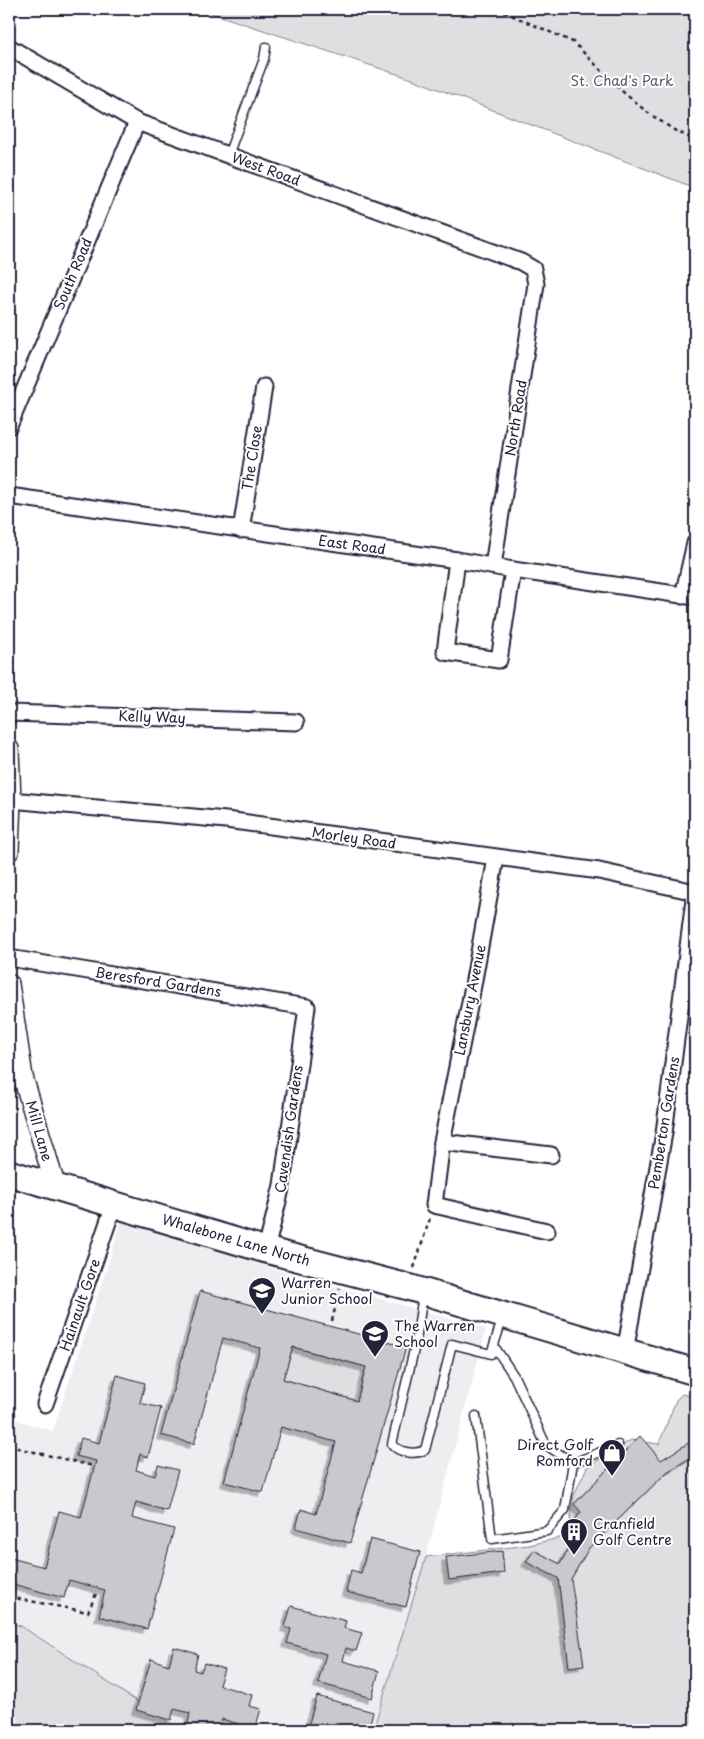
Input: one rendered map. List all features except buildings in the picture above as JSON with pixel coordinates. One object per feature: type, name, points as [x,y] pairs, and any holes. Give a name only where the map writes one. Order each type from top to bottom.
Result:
[{"type":"main road","name":"Whalebone Lane North","points":[[9,1173],[266,1250],[344,1270],[418,1297],[503,1315],[695,1372]]},
{"type":"street","name":"West Road","points":[[9,47],[137,122],[521,262],[533,269]]},
{"type":"street","name":"South Road","points":[[9,426],[137,122]]},
{"type":"street","name":"North Road","points":[[493,566],[536,284],[533,269]]},
{"type":"street","name":"The Close","points":[[241,530],[264,387]]},
{"type":"street","name":"East Road","points":[[9,496],[456,560],[689,597]]},
{"type":"street","points":[[689,597],[695,544]]},
{"type":"street","points":[[456,560],[446,652],[499,660],[513,570]]},
{"type":"street","name":"Kelly Way","points":[[9,713],[296,722]]},
{"type":"street","points":[[9,749],[11,800],[9,851]]},
{"type":"street","name":"Morley Road","points":[[11,800],[226,820],[599,871],[695,892]]},
{"type":"street","name":"Lansbury Avenue","points":[[434,1205],[442,1142],[496,858]]},
{"type":"street","name":"Pemberton Gardens","points":[[625,1352],[664,1133],[695,892]]},
{"type":"street","name":"Beresford Gardens","points":[[9,958],[307,1007]]},
{"type":"street","name":"Mill Lane","points":[[9,984],[24,1077],[56,1188]]},
{"type":"street","name":"Cavendish Gardens","points":[[266,1250],[282,1185],[307,1007]]},
{"type":"street","points":[[442,1142],[551,1155]]},
{"type":"street","name":"Hainault Gore","points":[[45,1404],[114,1205]]},
{"type":"street","points":[[434,1205],[547,1231]]},
{"type":"lane","points":[[228,155],[264,59],[266,48]]},
{"type":"lane","points":[[418,1297],[416,1341],[392,1444],[395,1448],[418,1453],[425,1450],[452,1344],[491,1354],[503,1315]]},
{"type":"lane","points":[[494,1346],[514,1376],[546,1445],[573,1463]]},
{"type":"lane","points":[[476,1416],[492,1539],[547,1531],[565,1510],[573,1463]]},
{"type":"lane","points":[[573,1463],[618,1445]]},
{"type":"path","points":[[497,9],[573,42],[623,92],[647,112],[674,130],[695,140]]},
{"type":"path","points":[[418,1297],[434,1205]]},
{"type":"path","points":[[332,1321],[344,1270]]},
{"type":"path","points":[[9,1446],[93,1466]]},
{"type":"path","points":[[9,1597],[88,1612],[96,1594]]},
{"type":"shaded area","points":[[122,1221],[268,1267],[486,1329],[426,1557],[373,1730],[181,1730],[21,1626],[9,1622],[9,1418],[53,1431]]},
{"type":"green space","name":"St. Chad's Park","points":[[199,9],[695,9],[695,188],[412,79]]},
{"type":"green space","points":[[293,1347],[366,1367],[357,1401],[283,1379]]},
{"type":"green space","points":[[682,1394],[695,1398],[695,1730],[373,1730],[426,1557],[529,1545],[568,1536],[574,1495],[587,1467],[631,1440],[659,1444],[676,1400]]},
{"type":"green space","points":[[9,1622],[21,1626],[181,1730],[9,1730]]},
{"type":"place","name":"Warren Junior School","points":[[262,1315]]},
{"type":"place","name":"The Warren School","points":[[375,1358]]},
{"type":"place","name":"Direct Golf Romford","points":[[612,1477]]},
{"type":"place","name":"Cranfield Golf Centre","points":[[574,1556]]}]
